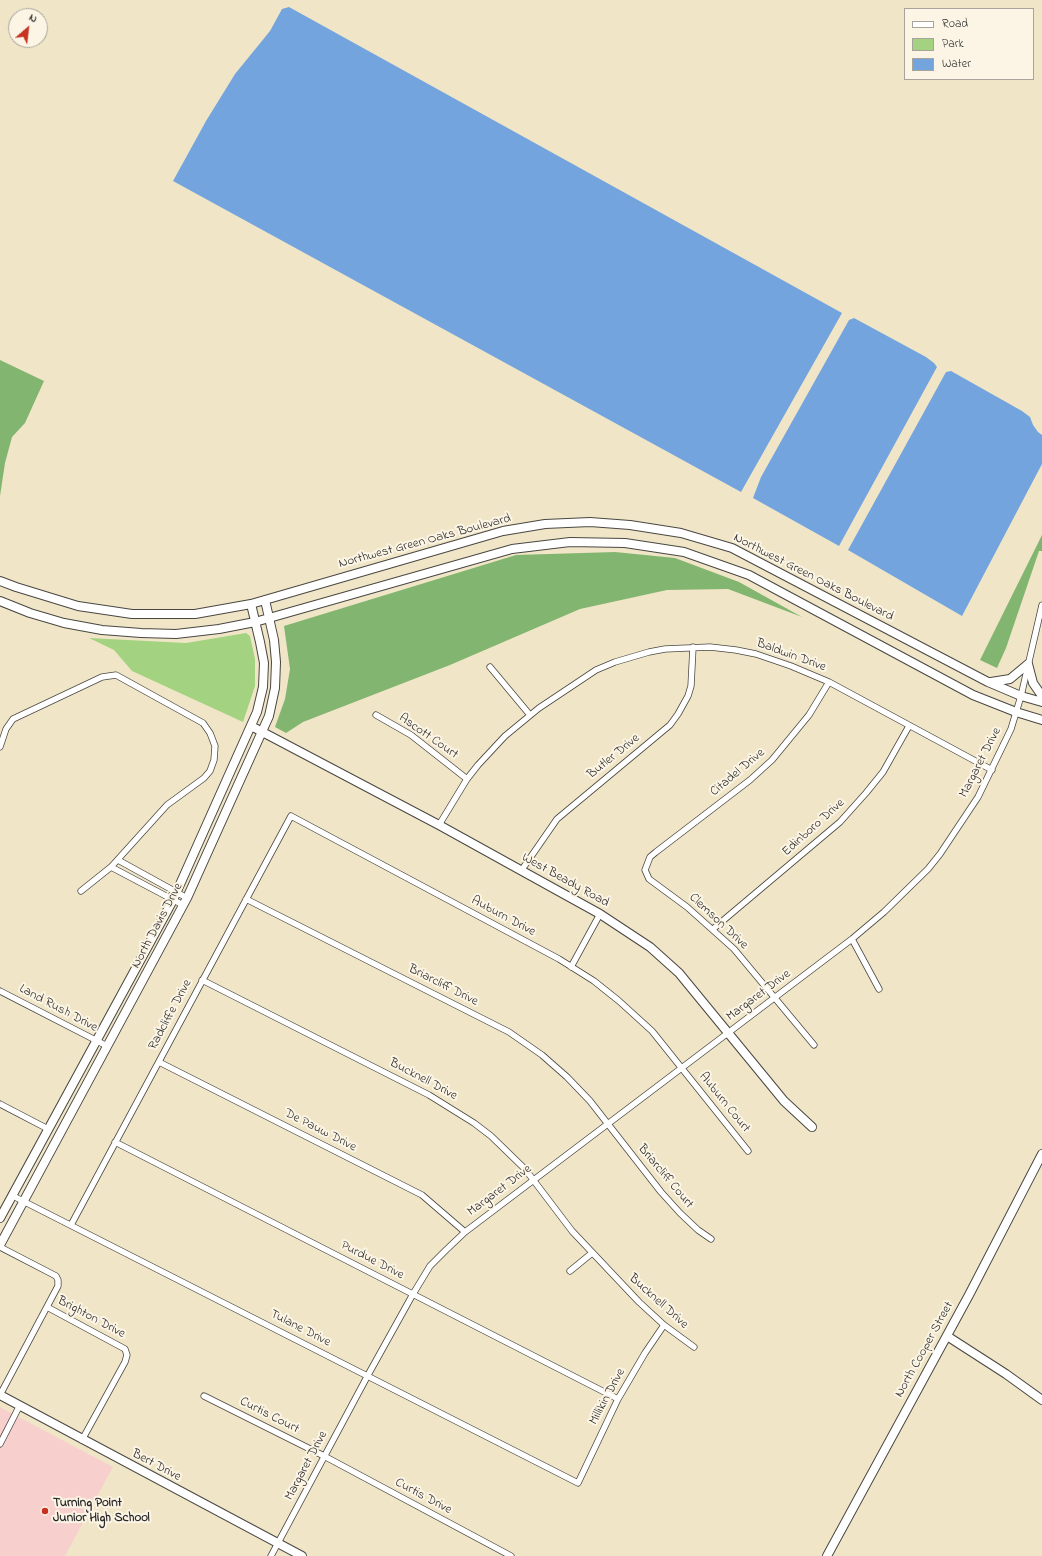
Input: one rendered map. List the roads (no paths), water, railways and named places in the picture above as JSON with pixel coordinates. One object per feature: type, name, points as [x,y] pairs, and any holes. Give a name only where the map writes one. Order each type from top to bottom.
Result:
[{"type":"main road","name":"Northwest Green Oaks Boulevard","points":[[0,580],[16,587],[78,606],[132,614],[195,614],[251,604],[503,531],[545,524],[582,523],[630,525],[680,533],[732,548],[988,682],[1020,696],[1042,702]]},
{"type":"main road","name":"Northwest Green Oaks Boulevard","points":[[0,601],[30,613],[64,623],[102,630],[176,634],[219,629],[255,622],[512,549],[570,542],[625,543],[684,552],[748,575],[973,695],[1016,712],[1042,720]]},
{"type":"main road","name":"North Davis Drive","points":[[1,1242],[187,898],[269,716],[275,688],[276,662],[269,618],[264,600]]},
{"type":"main road","name":"North Davis Drive","points":[[0,1218],[174,896],[257,712],[263,687],[264,663],[251,604]]},
{"type":"main road","points":[[988,682],[1010,679],[1028,664]]},
{"type":"main road","points":[[1028,664],[1032,683],[1042,696]]},
{"type":"main road","name":"West Beady Road","points":[[251,726],[439,825],[600,914],[650,947],[679,973],[784,1101],[812,1127]]},
{"type":"main road","name":"North Cooper Street","points":[[827,1556],[947,1336],[1042,1154]]},
{"type":"main road","points":[[947,1336],[1006,1374],[1042,1400]]},
{"type":"main road","name":"Bert Drive","points":[[0,1395],[302,1556]]},
{"type":"street","name":"Margaret Drive","points":[[271,1556],[368,1375],[430,1266],[465,1232],[852,939],[884,912],[928,869],[940,854],[978,797],[1011,729],[1042,605]]},
{"type":"street","name":"Baldwin Drive","points":[[439,825],[467,778],[505,736],[530,715],[591,673],[609,664],[649,652],[694,647],[710,647],[756,654],[830,682],[992,770]]},
{"type":"street","name":"Butler Drive","points":[[521,871],[557,819],[670,725],[678,714],[689,691],[693,669],[694,647]]},
{"type":"street","points":[[490,667],[530,715]]},
{"type":"street","points":[[0,747],[6,729],[13,719],[102,677],[116,674],[203,723],[210,733],[215,746],[214,760],[210,771],[204,778],[167,805],[118,860],[81,891]]},
{"type":"street","name":"Citadel Drive","points":[[646,866],[650,858],[656,852],[750,780],[772,760],[809,715],[830,682]]},
{"type":"street","name":"Ascott Court","points":[[376,715],[411,735],[467,778]]},
{"type":"street","name":"Edinboro Drive","points":[[713,929],[840,822],[866,794],[883,772],[909,726]]},
{"type":"street","name":"Radcliffe Drive","points":[[71,1225],[291,816]]},
{"type":"street","name":"Auburn Drive","points":[[291,816],[571,966],[594,981],[619,1001],[652,1031],[682,1068]]},
{"type":"street","points":[[118,860],[174,896],[183,905]]},
{"type":"street","name":"Clemson Drive","points":[[646,866],[645,870],[649,879],[687,907],[713,929],[734,950],[814,1045]]},
{"type":"street","points":[[111,867],[174,896],[187,898]]},
{"type":"street","name":"Briarcliff Drive","points":[[246,899],[509,1032],[542,1055],[567,1077],[590,1101],[607,1124]]},
{"type":"street","points":[[571,966],[600,914]]},
{"type":"street","points":[[852,939],[879,989]]},
{"type":"street","name":"Bucknell Drive","points":[[202,980],[454,1109],[491,1136],[525,1169],[572,1231],[639,1302],[664,1325],[694,1347]]},
{"type":"street","name":"Land Rush Drive","points":[[0,990],[106,1046]]},
{"type":"street","name":"De Pauw Drive","points":[[159,1062],[422,1195],[465,1232]]},
{"type":"street","name":"Auburn Court","points":[[682,1068],[748,1151]]},
{"type":"street","points":[[0,1104],[48,1129]]},
{"type":"street","name":"Briarcliff Court","points":[[607,1124],[680,1213],[698,1230],[711,1239]]},
{"type":"street","name":"Purdue Drive","points":[[115,1142],[618,1399]]},
{"type":"street","name":"Tulane Drive","points":[[12,1196],[368,1375],[578,1483]]},
{"type":"street","points":[[0,1395],[58,1286],[56,1276],[1,1242]]},
{"type":"street","points":[[570,1272],[592,1253]]},
{"type":"street","name":"Brighton Drive","points":[[46,1307],[125,1349],[127,1355],[125,1362],[82,1440]]},
{"type":"street","name":"Millikin Drive","points":[[578,1483],[618,1399],[645,1353],[664,1325]]},
{"type":"street","name":"Curtis Court","points":[[204,1396],[324,1456]]},
{"type":"street","points":[[0,1444],[20,1406]]},
{"type":"street","name":"Curtis Drive","points":[[324,1456],[511,1556]]},
{"type":"water","points":[[289,7],[842,313],[741,492],[173,181],[206,121],[235,74],[270,31],[282,9]]},
{"type":"water","points":[[854,318],[926,357],[937,367],[839,546],[753,498],[761,477],[849,320]]},
{"type":"water","points":[[951,371],[1022,411],[1030,417],[1033,425],[1042,435],[1042,464],[962,616],[848,550],[946,372]]},
{"type":"place","name":"Turning Point Junior High School","points":[[45,1511]]}]
